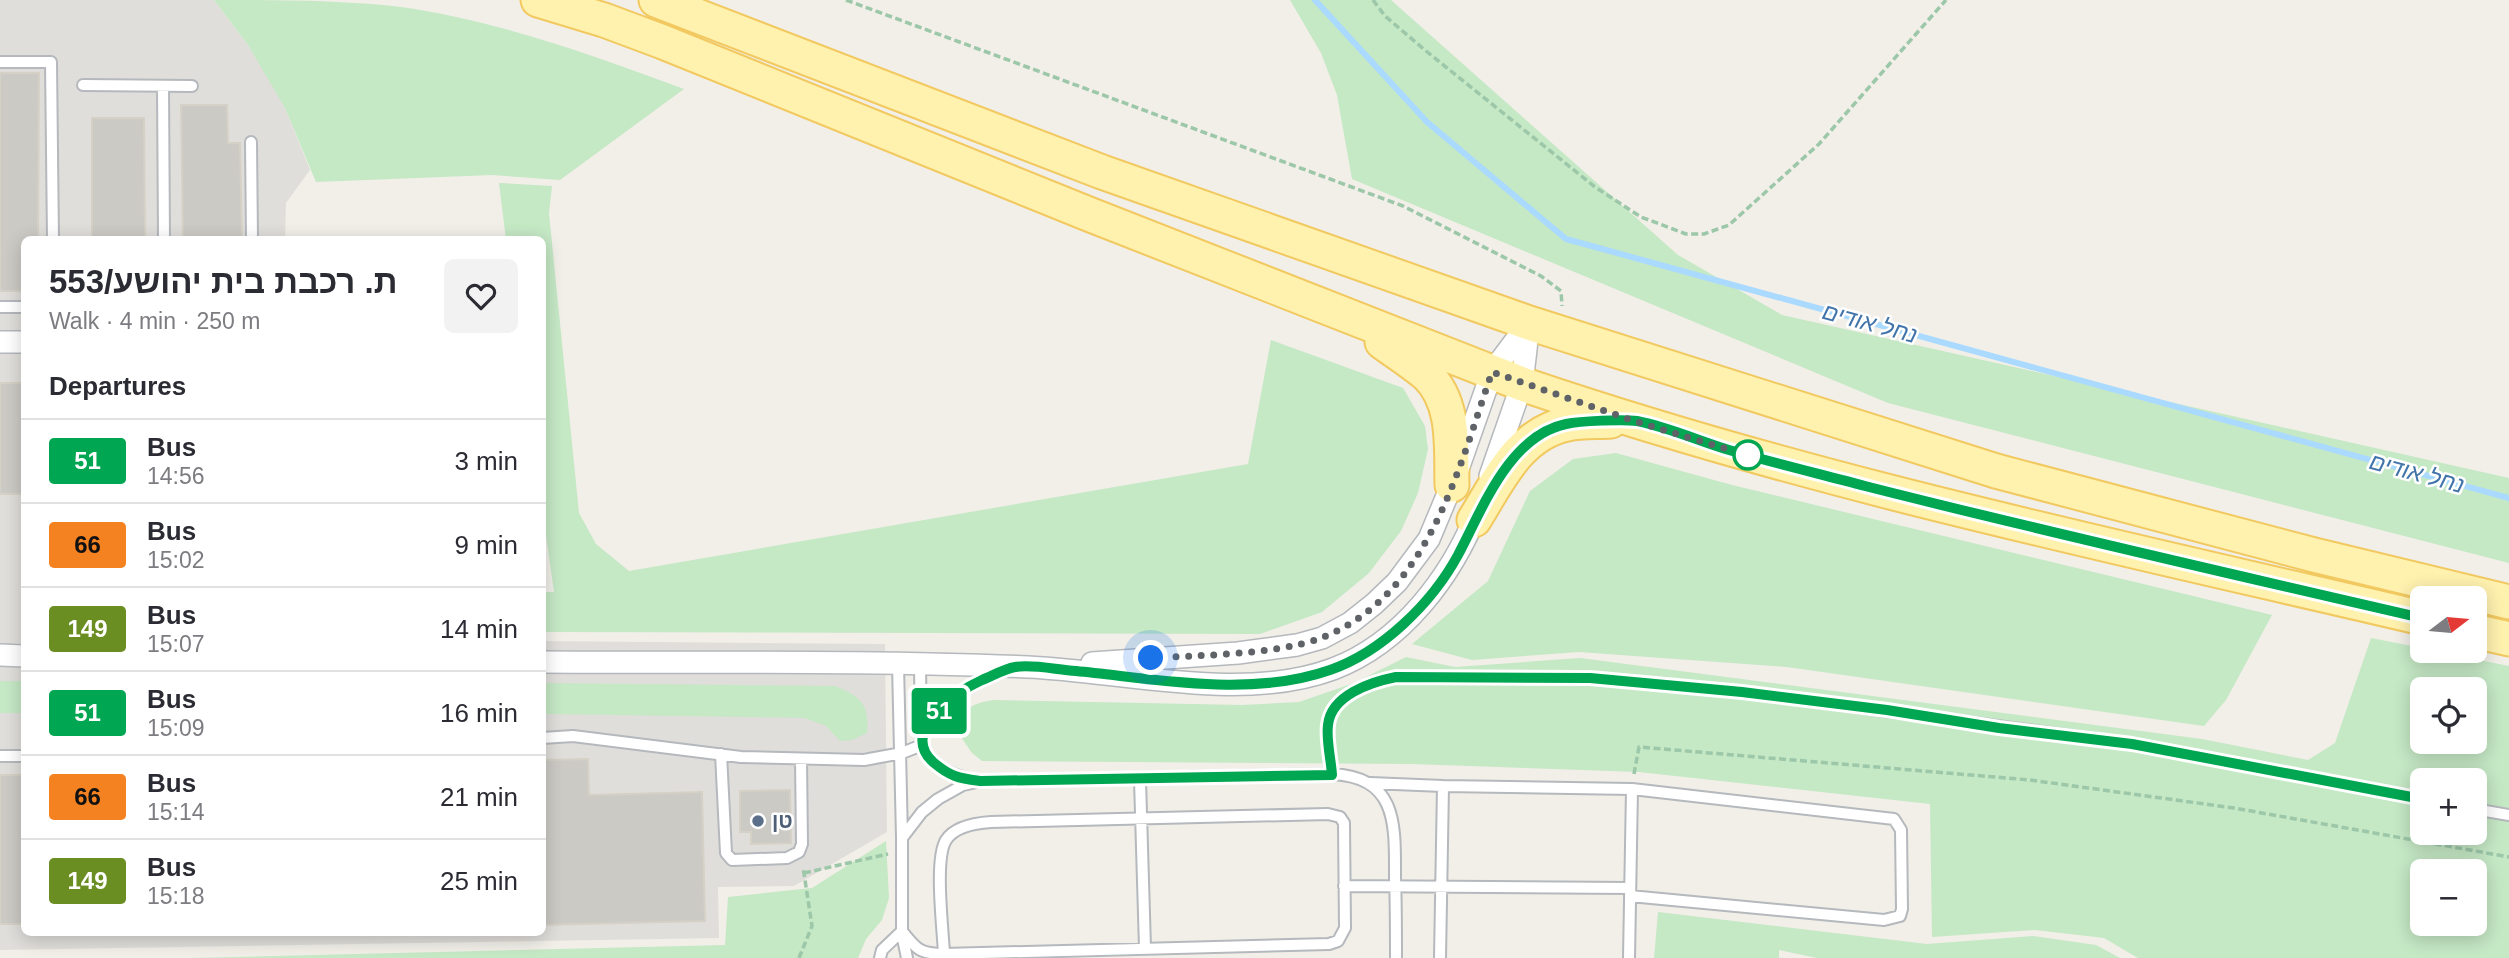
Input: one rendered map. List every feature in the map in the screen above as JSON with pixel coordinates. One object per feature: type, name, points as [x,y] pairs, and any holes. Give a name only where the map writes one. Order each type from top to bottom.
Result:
[{"type":"main road","points":[[538,0],[663,42],[1507,378],[1634,421],[1772,462],[2410,615]]},
{"type":"main road","points":[[656,0],[1102,172],[1529,323],[1996,471],[2314,555],[2509,602]]},
{"type":"main road","points":[[1347,315],[1428,376],[1438,389],[1450,428],[1452,485]]},
{"type":"main road","points":[[1474,520],[1519,450],[1531,439],[1567,424],[1634,421]]},
{"type":"main road","points":[[2487,634],[2509,639]]},
{"type":"street","points":[[1022,667],[1238,653],[1297,645],[1322,638],[1350,623],[1397,582],[1429,539],[1452,485],[1507,378],[1529,323]]},
{"type":"street","points":[[546,662],[1022,667],[1191,682],[1238,683],[1304,677],[1334,669],[1368,651],[1396,630],[1422,604],[1458,555],[1474,520],[1507,378],[1529,323]]},
{"type":"street","points":[[0,342],[21,342]]},
{"type":"street","points":[[0,655],[21,656]]},
{"type":"lane","points":[[0,62],[51,62],[53,236]]},
{"type":"lane","points":[[83,85],[192,86]]},
{"type":"lane","points":[[163,86],[164,236]]},
{"type":"lane","points":[[251,142],[252,236]]},
{"type":"lane","points":[[0,307],[21,307]]},
{"type":"lane","points":[[898,664],[902,931],[907,958]]},
{"type":"lane","points":[[920,665],[922,740],[927,757],[956,776],[981,781],[1332,775],[1352,776],[1370,783],[1632,789],[1894,819],[1901,830],[1902,909],[1900,916],[1884,920],[1630,892],[1441,885],[1344,886]]},
{"type":"lane","points":[[546,738],[573,736],[722,754],[864,760],[901,753],[922,740],[934,716],[959,692],[1022,667]]},
{"type":"lane","points":[[1332,775],[1328,725],[1331,712],[1350,694],[1373,682],[1396,677],[1590,678],[1742,692],[2132,744],[2410,797]]},
{"type":"lane","points":[[722,754],[726,853],[733,860],[787,858],[799,852],[802,844],[801,759]]},
{"type":"lane","points":[[0,756],[21,756]]},
{"type":"lane","points":[[1140,780],[1145,948]]},
{"type":"lane","points":[[902,838],[922,812],[938,799],[963,785],[981,781]]},
{"type":"lane","points":[[1370,783],[1388,804],[1393,818],[1394,955]]},
{"type":"lane","points":[[1440,958],[1443,786]]},
{"type":"lane","points":[[1629,958],[1632,789]]},
{"type":"lane","points":[[2487,811],[2509,815]]},
{"type":"lane","points":[[902,931],[913,946],[925,954],[944,954],[1145,948],[1329,944],[1343,936],[1345,928],[1344,823],[1340,817],[1328,814],[980,823],[951,834],[940,861],[944,954]]},
{"type":"lane","points":[[880,958],[882,950],[902,931]]},
{"type":"path","points":[[846,0],[1403,206],[1541,276],[1561,291],[1565,334]]},
{"type":"path","points":[[1373,0],[1385,16],[1426,51],[1595,187],[1641,217],[1686,234],[1704,234],[1729,225],[1819,144],[1946,0]]},
{"type":"path","points":[[1632,789],[1639,747],[2030,780],[2234,807],[2509,857]]},
{"type":"path","points":[[804,873],[902,851]]},
{"type":"path","points":[[799,852],[812,926],[799,958]]},
{"type":"shaded area","points":[[0,0],[214,0],[248,45],[281,98],[310,170],[286,203],[285,236],[21,236],[21,936],[546,936],[546,641],[885,644],[887,832],[794,886],[718,887],[719,938],[0,950]]},
{"type":"green space","points":[[214,0],[354,3],[438,13],[545,40],[684,89],[560,180],[492,175],[316,182],[285,108],[248,45]]},
{"type":"green space","points":[[1290,0],[1391,0],[1678,255],[1782,315],[2509,478],[2509,563],[1888,403],[1352,179],[1337,95],[1321,53]]},
{"type":"green space","points":[[499,183],[552,186],[549,213],[579,513],[596,544],[629,571],[1248,464],[1271,340],[1403,388],[1425,426],[1428,449],[1418,493],[1401,531],[1369,573],[1322,612],[1260,634],[546,632],[546,592],[554,592],[546,535],[546,236],[506,236]]},
{"type":"green space","points":[[1616,453],[1732,485],[2272,615],[2226,700],[2204,726],[1787,667],[1579,652],[1472,660],[1412,644],[1488,581],[1530,491],[1573,459]]},
{"type":"green space","points":[[2371,638],[2410,646],[2410,663],[2487,662],[2509,666],[2509,958],[2138,958],[2104,938],[2035,930],[1932,937],[1930,804],[1639,772],[1412,764],[982,761],[972,753],[959,734],[964,713],[968,709],[978,703],[993,700],[1242,705],[1299,702],[1354,683],[1406,657],[1455,667],[1580,658],[2202,739],[2308,760],[2335,743]]},
{"type":"green space","points":[[0,681],[21,681],[21,713],[0,713]]},
{"type":"green space","points":[[546,683],[835,686],[851,693],[862,702],[867,715],[867,733],[852,740],[840,741],[826,726],[805,718],[546,714]]},
{"type":"green space","points":[[886,841],[889,898],[882,920],[866,939],[858,958],[191,958],[725,945],[728,897],[812,888]]},
{"type":"green space","points":[[1658,912],[1927,944],[2033,936],[2096,945],[2120,958],[1817,958],[1779,950],[1779,958],[1654,958]]},
{"type":"building","points":[[0,73],[39,73],[38,236],[21,236],[21,291],[0,291]]},
{"type":"building","points":[[181,105],[227,105],[228,143],[240,143],[242,236],[183,236]]},
{"type":"building","points":[[92,118],[144,118],[145,236],[92,236]]},
{"type":"building","points":[[0,383],[21,383],[21,494],[0,494]]},
{"type":"building","points":[[588,759],[589,795],[702,792],[705,921],[546,925],[546,760]]},
{"type":"building","points":[[0,775],[21,775],[21,924],[0,924]]},
{"type":"building","points":[[790,790],[791,843],[751,844],[751,832],[740,832],[740,791]]},
{"type":"waterway","name":"נחל אודים","points":[[1315,0],[1427,122],[1566,239],[2509,498]]},
{"type":"bus line","name":"51","points":[[2410,615],[1885,491],[1772,462],[1634,421],[1567,424],[1531,439],[1519,450],[1474,520],[1458,555],[1422,604],[1396,630],[1368,651],[1334,669],[1304,677],[1238,683],[1191,682],[1013,667],[972,685],[947,702],[922,735],[922,745],[927,757],[941,768],[956,776],[981,781],[1332,775],[1328,725],[1331,712],[1350,694],[1373,682],[1396,677],[1590,678],[1742,692],[2132,744],[2410,797]]},
{"type":"place","name":"טן","points":[[758,821]]},
{"type":"route","points":[[1151,658],[1238,653],[1297,645],[1322,638],[1350,623],[1374,604],[1397,582],[1429,539],[1457,472],[1492,372],[1634,421],[1750,456],[1748,455]]}]
